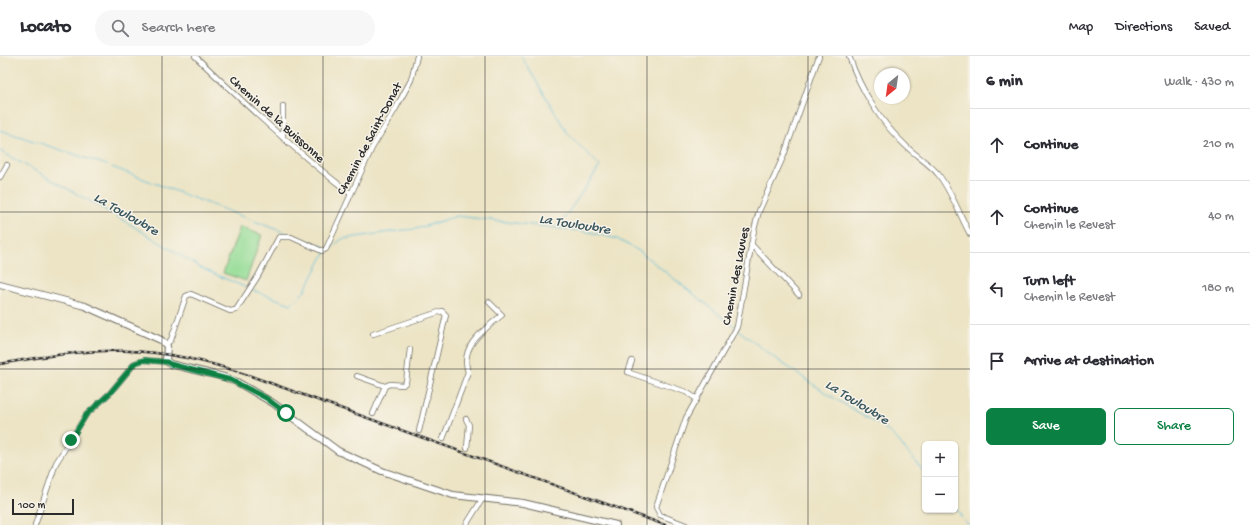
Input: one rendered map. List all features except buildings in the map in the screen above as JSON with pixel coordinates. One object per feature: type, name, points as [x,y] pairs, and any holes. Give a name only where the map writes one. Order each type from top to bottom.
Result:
[{"type":"main road","points":[[0,284],[85,306],[166,344],[167,362],[170,364],[224,377],[237,382],[273,403],[330,445],[371,467],[443,492],[523,503],[616,525]]},
{"type":"street","name":"Chemin de la Buissonne","points":[[195,56],[283,138],[322,172],[350,193]]},
{"type":"street","name":"Chemin de Saint-Donat","points":[[166,344],[171,340],[186,296],[191,294],[230,311],[236,310],[258,276],[279,237],[291,238],[322,251],[326,249],[350,193],[372,148],[396,108],[410,80],[417,56]]},
{"type":"street","name":"Chemin des Lauves","points":[[686,525],[660,515],[656,507],[686,418],[736,329],[751,244],[759,211],[784,155],[819,56]]},
{"type":"street","points":[[849,56],[862,86],[881,117],[906,147],[937,173],[946,186],[970,234]]},
{"type":"street","points":[[283,106],[283,138]]},
{"type":"street","points":[[0,177],[7,166]]},
{"type":"street","points":[[751,244],[799,295]]},
{"type":"street","points":[[443,439],[468,372],[464,362],[469,347],[478,336],[502,315],[489,302]]},
{"type":"street","points":[[373,334],[442,311],[446,315],[419,431]]},
{"type":"street","points":[[357,376],[385,386],[390,384],[403,385],[406,382],[410,349]]},
{"type":"street","points":[[34,525],[56,464],[86,415],[110,393],[135,363],[144,360],[167,362]]},
{"type":"street","points":[[632,361],[628,372],[686,392],[697,399]]},
{"type":"street","points":[[373,414],[385,386]]},
{"type":"street","points":[[466,419],[469,425],[466,448]]},
{"type":"street","points":[[466,525],[483,498]]},
{"type":"green space","points":[[240,227],[262,235],[246,281],[223,273]]},
{"type":"waterway","points":[[521,56],[568,134],[600,166],[563,220],[560,228]]},
{"type":"waterway","points":[[0,130],[107,165]]},
{"type":"waterway","name":"La Touloubre","points":[[0,151],[118,217],[203,269],[247,288]]},
{"type":"waterway","points":[[112,167],[291,235]]},
{"type":"waterway","name":"La Touloubre","points":[[252,290],[291,304],[304,292],[325,253],[342,239],[416,229],[457,216],[590,232],[617,239],[639,251],[735,327]]},
{"type":"waterway","points":[[298,238],[325,247]]},
{"type":"waterway","name":"La Touloubre","points":[[737,329],[769,354],[832,397],[882,426],[896,438],[922,469]]},
{"type":"waterway","name":"La Touloubre","points":[[958,511],[969,525]]},
{"type":"railway","points":[[0,364],[34,358],[96,351],[125,351],[183,357],[248,375],[665,525]]},
{"type":"route","points":[[71,440],[86,415],[110,393],[130,367],[139,361],[144,360],[167,362],[224,377],[247,387],[266,398],[286,413]]}]
